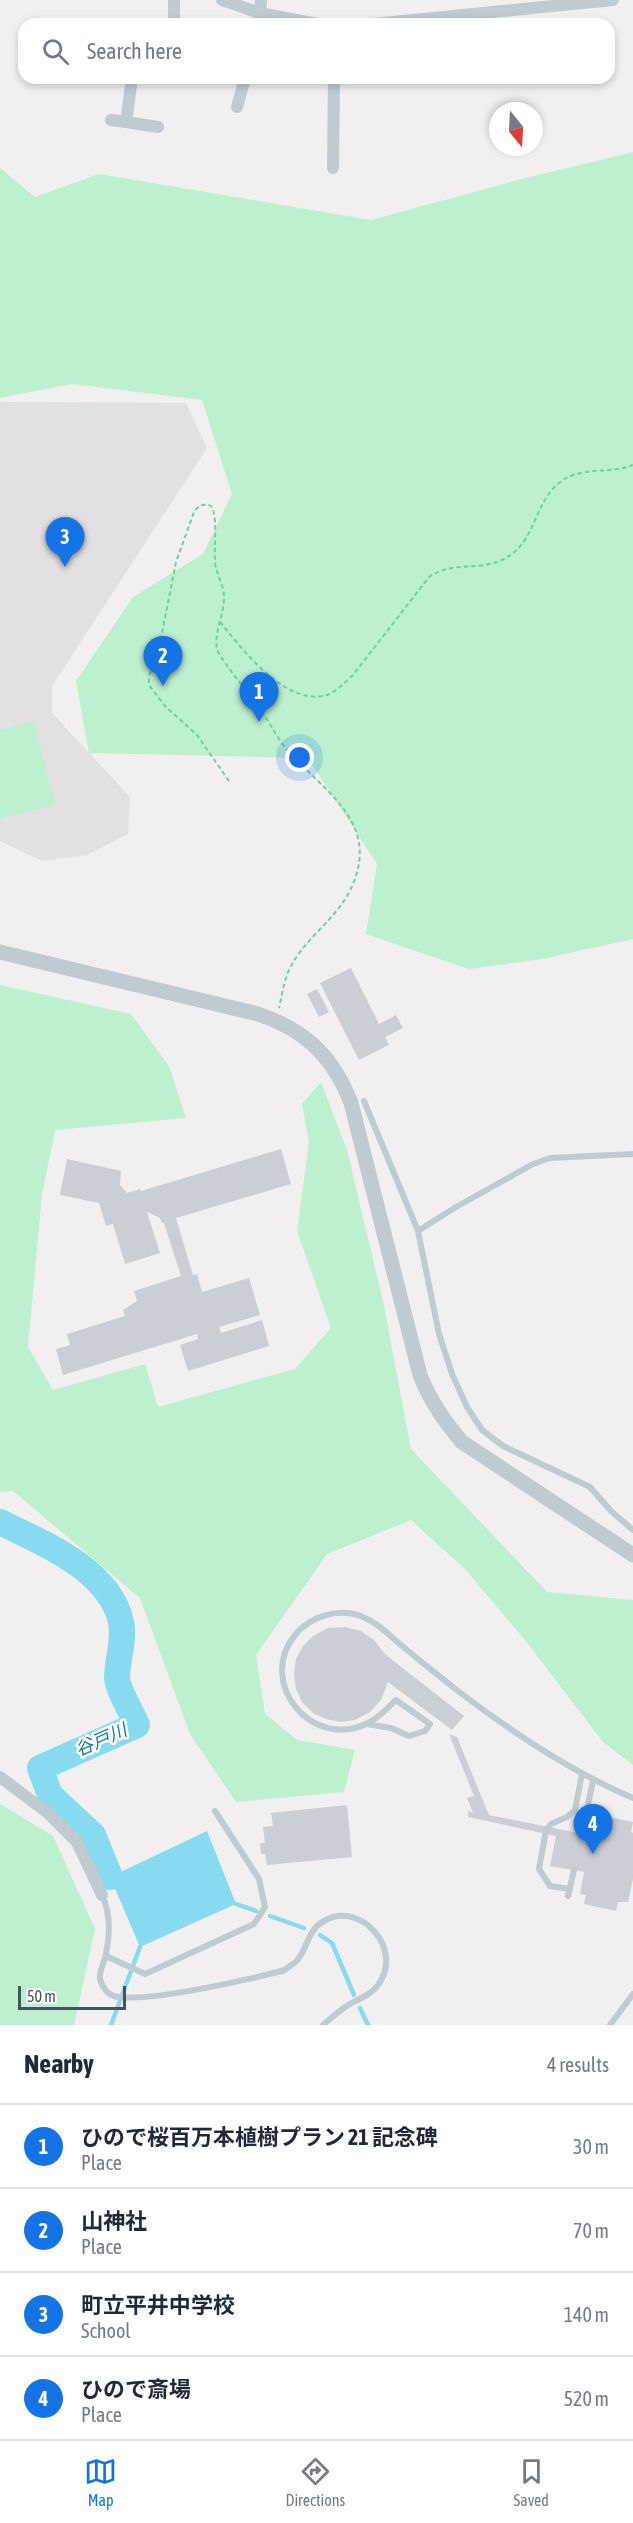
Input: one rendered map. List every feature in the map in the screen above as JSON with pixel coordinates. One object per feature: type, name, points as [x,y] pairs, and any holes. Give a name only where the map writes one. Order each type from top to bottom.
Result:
[{"type":"street","points":[[174,0],[174,18]]},
{"type":"street","points":[[222,0],[257,18]]},
{"type":"street","points":[[259,18],[261,0]]},
{"type":"street","points":[[433,18],[613,0]]},
{"type":"street","points":[[126,122],[131,84]]},
{"type":"street","points":[[237,107],[243,84]]},
{"type":"street","points":[[333,168],[334,84]]},
{"type":"street","points":[[111,120],[158,128]]},
{"type":"street","points":[[0,952],[276,1020],[297,1032],[324,1056],[345,1089],[427,1395],[462,1442],[481,1457],[633,1555]]},
{"type":"street","points":[[0,1777],[48,1813],[77,1842],[102,1895]]},
{"type":"lane","points":[[364,1101],[418,1231],[439,1334],[452,1374],[467,1407],[482,1430],[503,1446],[526,1459],[590,1487],[610,1511],[633,1530]]},
{"type":"lane","points":[[418,1231],[533,1164],[550,1158],[633,1154]]},
{"type":"lane","points":[[367,1724],[396,1700],[430,1724],[425,1731],[409,1736],[391,1728],[367,1724],[333,1729],[302,1717],[284,1688],[283,1658],[287,1645],[304,1624],[330,1614],[345,1613],[360,1616],[382,1627],[471,1700],[593,1781],[633,1798]]},
{"type":"lane","points":[[574,1870],[569,1893],[550,1886],[539,1869],[546,1830],[551,1824],[567,1817],[575,1810],[582,1774]]},
{"type":"lane","points":[[580,1842],[593,1781]]},
{"type":"lane","points":[[106,1956],[145,1974],[254,1924],[265,1907],[259,1880],[215,1811]]},
{"type":"lane","points":[[102,1895],[109,1910],[106,1956],[99,1976],[103,1989],[112,1996],[129,1997],[167,1993],[285,1970],[298,1959],[314,1927],[326,1919],[343,1916],[360,1920],[383,1941],[387,1956],[385,1972],[378,1985],[367,1995],[323,2025]]},
{"type":"lane","points":[[610,2025],[633,1994]]},
{"type":"path","points":[[220,622],[277,683],[296,693],[325,696],[339,688],[353,675],[429,577],[442,568],[490,565],[519,549],[557,484],[571,475],[623,469],[633,465]]},
{"type":"path","points":[[229,781],[197,735],[165,706],[149,685],[149,676],[159,648],[176,562],[189,523],[198,506],[205,504],[211,506],[216,515],[214,564],[224,590],[220,622],[215,638],[217,650],[224,663],[261,709],[288,750],[343,806],[352,821],[360,847],[360,865],[343,904],[289,969],[276,1020]]},
{"type":"shaded area","points":[[0,402],[186,403],[207,448],[52,686],[52,713],[130,797],[128,834],[87,855],[42,861],[0,841]]},
{"type":"green space","points":[[633,152],[633,939],[542,959],[469,969],[366,934],[377,864],[308,758],[89,753],[76,681],[133,597],[203,554],[232,494],[202,400],[72,384],[0,398],[0,168],[35,197],[99,174],[371,220]]},
{"type":"green space","points":[[34,722],[55,805],[0,818],[0,730]]},
{"type":"green space","points":[[0,985],[131,1014],[169,1066],[186,1118],[55,1130],[42,1194],[28,1347],[53,1390],[145,1364],[158,1407],[295,1369],[331,1328],[297,1231],[309,1142],[302,1104],[321,1082],[347,1150],[383,1301],[411,1449],[547,1592],[633,1600],[633,1765],[603,1742],[525,1640],[465,1569],[411,1520],[327,1554],[256,1655],[265,1714],[297,1740],[355,1750],[344,1792],[236,1802],[190,1734],[140,1598],[13,1491],[0,1492]]},
{"type":"green space","points":[[0,1804],[53,1836],[95,1929],[74,2025],[0,2025]]},
{"type":"water","points":[[207,1831],[236,1904],[140,1947],[110,1877]]},
{"type":"building","points":[[351,968],[379,1024],[396,1015],[403,1028],[385,1037],[389,1045],[359,1060],[320,983]]},
{"type":"building","points":[[317,989],[329,1012],[319,1017],[307,994]]},
{"type":"building","points":[[281,1149],[291,1184],[176,1218],[193,1275],[197,1274],[202,1292],[249,1278],[260,1315],[219,1327],[221,1333],[262,1320],[269,1346],[188,1371],[180,1345],[198,1339],[197,1334],[63,1375],[56,1349],[70,1345],[67,1334],[125,1316],[123,1310],[137,1301],[134,1291],[181,1276],[164,1223],[160,1218],[147,1212],[160,1253],[125,1264],[113,1224],[106,1226],[99,1203],[60,1195],[67,1159],[121,1171],[120,1185],[127,1193],[140,1189],[141,1191]]},
{"type":"building","points":[[345,1627],[361,1631],[374,1640],[384,1653],[464,1716],[452,1730],[388,1682],[381,1700],[370,1712],[355,1720],[341,1722],[313,1713],[302,1702],[296,1689],[294,1674],[296,1659],[303,1646],[313,1636],[328,1628]]},
{"type":"building","points":[[449,1734],[457,1737],[489,1815],[583,1834],[580,1842],[591,1841],[595,1823],[603,1824],[604,1816],[633,1822],[631,1832],[633,1833],[633,1879],[628,1902],[618,1902],[616,1911],[584,1904],[586,1895],[580,1894],[584,1872],[550,1866],[556,1836],[468,1817],[468,1811],[473,1813],[467,1798],[474,1796]]},
{"type":"building","points":[[347,1805],[352,1857],[267,1865],[265,1854],[261,1854],[260,1843],[265,1843],[263,1827],[273,1826],[271,1813]]},
{"type":"waterway","name":"谷戸川","points":[[0,1522],[54,1549],[89,1573],[104,1587],[121,1622],[122,1636],[117,1678],[122,1695],[137,1725],[40,1768],[50,1795],[93,1835],[110,1877]]},
{"type":"waterway","points":[[236,1904],[256,1911]]},
{"type":"waterway","points":[[270,1916],[304,1928]]},
{"type":"waterway","points":[[320,1935],[332,1943],[354,1995]]},
{"type":"waterway","points":[[111,2025],[140,1947]]},
{"type":"waterway","points":[[360,2008],[368,2025]]},
{"type":"place","name":"町立平井中学校","points":[[65,567]]},
{"type":"place","name":"山神社","points":[[163,686]]},
{"type":"place","name":"ひので桜百万本植樹プラン 21 記念碑","points":[[259,722]]},
{"type":"place","name":"ひので斎場","points":[[593,1854]]}]
